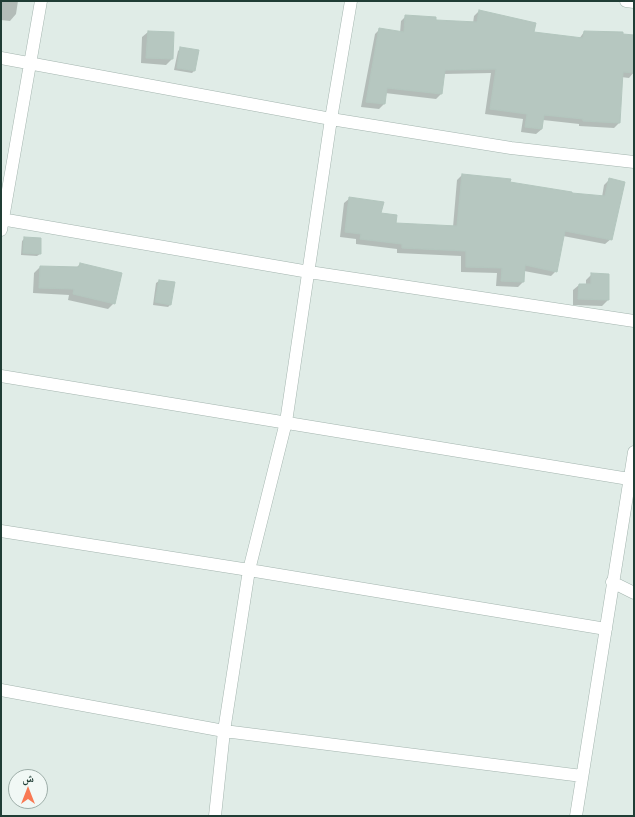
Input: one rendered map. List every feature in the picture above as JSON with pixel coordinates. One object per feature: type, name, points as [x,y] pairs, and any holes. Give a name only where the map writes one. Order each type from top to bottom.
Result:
[{"type":"street","points":[[40,1],[2,222],[309,272],[634,321]]},
{"type":"street","points":[[215,816],[224,731],[249,570],[286,422],[331,119],[351,1]]},
{"type":"street","points":[[626,1],[634,2]]},
{"type":"street","points":[[1,58],[331,119],[511,148],[634,162]]},
{"type":"street","points":[[1,376],[630,479]]},
{"type":"street","points":[[576,816],[606,629],[612,582],[634,452]]},
{"type":"street","points":[[1,531],[606,629]]},
{"type":"street","points":[[612,582],[634,593]]},
{"type":"street","points":[[1,690],[224,731],[582,776]]},
{"type":"building","points":[[479,10],[536,23],[534,32],[583,38],[584,31],[623,32],[623,34],[634,35],[634,73],[623,72],[620,123],[583,121],[583,119],[544,115],[542,129],[525,127],[527,114],[490,109],[496,69],[445,70],[442,94],[387,88],[385,104],[366,102],[379,28],[404,32],[405,15],[436,17],[436,20],[477,22]]},
{"type":"building","points":[[148,31],[174,32],[173,59],[146,58]]},
{"type":"building","points":[[180,47],[199,50],[195,71],[177,68]]},
{"type":"building","points":[[462,174],[511,179],[510,182],[572,193],[605,196],[609,178],[625,182],[612,240],[565,231],[557,272],[525,265],[524,282],[501,281],[502,268],[466,267],[466,251],[402,248],[402,244],[360,239],[361,234],[345,232],[349,197],[384,202],[381,213],[397,215],[396,223],[457,226]]},
{"type":"building","points":[[24,237],[41,238],[41,254],[23,253]]},
{"type":"building","points":[[80,263],[122,273],[115,304],[73,294],[74,289],[39,288],[40,266],[79,267]]},
{"type":"building","points":[[591,273],[609,274],[609,300],[578,299],[579,284],[591,284]]},
{"type":"building","points":[[159,280],[175,282],[171,305],[155,302]]}]
